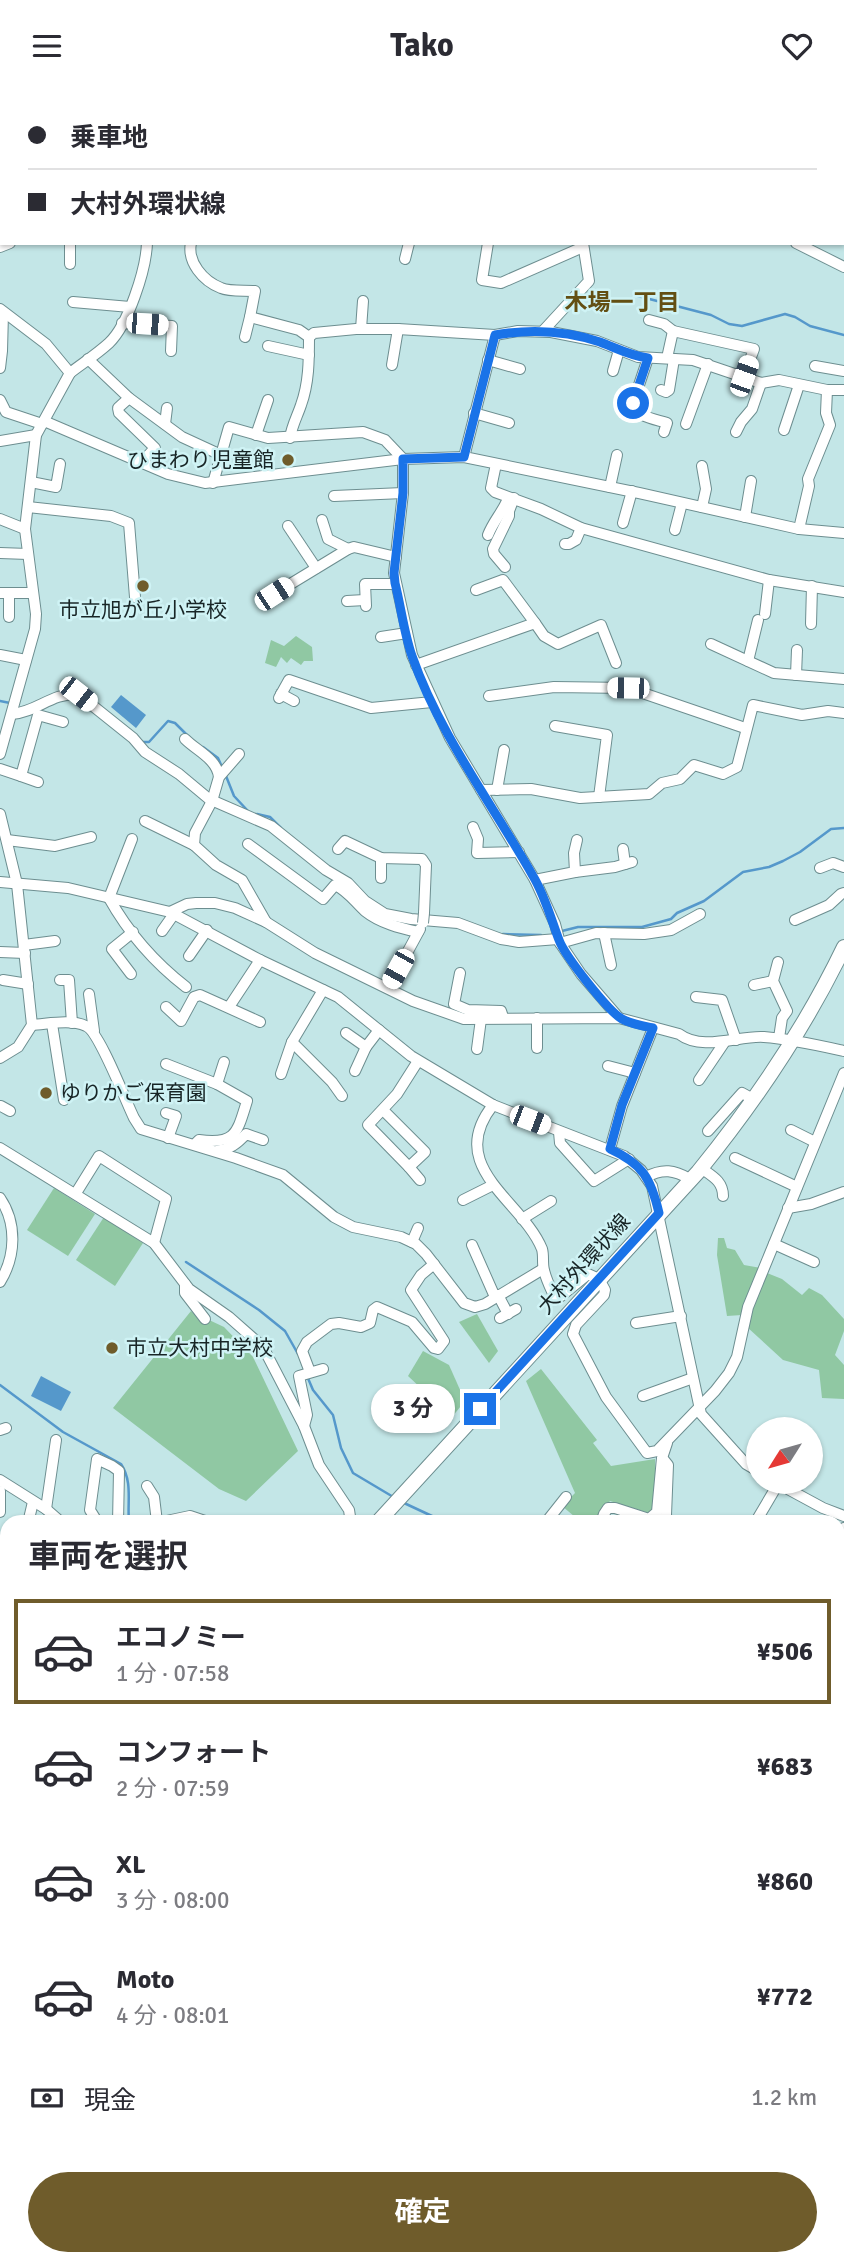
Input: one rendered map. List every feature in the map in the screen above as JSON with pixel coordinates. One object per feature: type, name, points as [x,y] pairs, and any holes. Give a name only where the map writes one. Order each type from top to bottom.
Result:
[{"type":"main road","name":"大村外環状線","points":[[384,1515],[701,1168],[753,1099],[844,947]]},
{"type":"street","points":[[70,245],[70,264]]},
{"type":"street","points":[[0,754],[35,629],[25,529],[36,435],[70,373],[110,342],[122,323],[144,266],[147,245]]},
{"type":"street","points":[[191,245],[192,261],[207,280],[222,289],[255,291],[245,337]]},
{"type":"street","points":[[405,259],[408,245]]},
{"type":"street","points":[[488,245],[482,280],[501,283],[583,245],[589,281],[544,331]]},
{"type":"street","points":[[800,245],[844,267]]},
{"type":"street","points":[[73,302],[130,307]]},
{"type":"street","points":[[361,329],[363,302]]},
{"type":"street","points":[[0,368],[1,311]]},
{"type":"street","points":[[1,311],[24,325],[46,344],[70,373]]},
{"type":"street","points":[[250,317],[299,330],[309,337]]},
{"type":"street","points":[[649,320],[664,324],[673,331],[754,349],[744,376]]},
{"type":"street","points":[[122,323],[172,326],[171,351]]},
{"type":"street","points":[[309,337],[314,333],[361,329],[495,335],[518,331],[544,331],[583,344],[597,341],[638,357],[693,360],[761,383],[779,380],[827,390],[844,390]]},
{"type":"street","points":[[392,365],[398,329]]},
{"type":"street","points":[[661,390],[669,390],[673,331]]},
{"type":"street","points":[[464,457],[495,335]]},
{"type":"street","points":[[290,438],[292,423],[301,405],[309,370],[309,337]]},
{"type":"street","points":[[268,346],[309,355]]},
{"type":"street","points":[[613,371],[619,349]]},
{"type":"street","points":[[648,358],[633,403],[634,408],[668,427]]},
{"type":"street","points":[[89,359],[129,398],[182,437],[221,455]]},
{"type":"street","points":[[488,360],[520,369]]},
{"type":"street","points":[[685,424],[708,364]]},
{"type":"street","points":[[816,366],[844,371]]},
{"type":"street","points":[[736,432],[752,409],[761,383]]},
{"type":"street","points":[[784,430],[799,385]]},
{"type":"street","points":[[799,529],[809,486],[808,479],[830,425],[826,414],[827,390]]},
{"type":"street","points":[[129,398],[118,408],[119,413],[155,448],[142,462]]},
{"type":"street","points":[[0,400],[6,412],[43,422],[177,477],[213,483],[403,459],[464,457],[799,529],[844,533]]},
{"type":"street","points":[[256,435],[268,400]]},
{"type":"street","points":[[165,424],[167,408]]},
{"type":"street","points":[[474,413],[509,423]]},
{"type":"street","points":[[213,483],[229,427],[268,438],[363,432],[385,440],[403,459],[403,493],[394,573],[416,665],[450,738],[536,880],[558,935],[581,974],[619,1018]]},
{"type":"street","points":[[0,441],[36,435]]},
{"type":"street","points":[[610,487],[617,455]]},
{"type":"street","points":[[31,482],[56,487],[60,464]]},
{"type":"street","points":[[496,464],[491,488],[495,492],[582,528],[769,580],[844,592]]},
{"type":"street","points":[[702,466],[706,489],[702,507]]},
{"type":"street","points":[[745,517],[751,481]]},
{"type":"street","points":[[623,523],[632,491]]},
{"type":"street","points":[[334,496],[403,493]]},
{"type":"street","points":[[488,535],[494,520],[501,515],[511,498]]},
{"type":"street","points":[[505,567],[494,554],[493,548],[509,516],[511,498]]},
{"type":"street","points":[[675,530],[682,503]]},
{"type":"street","points":[[28,507],[111,516],[129,523],[135,597]]},
{"type":"street","points":[[0,519],[25,529]]},
{"type":"street","points":[[322,520],[328,539],[348,549]]},
{"type":"street","points":[[288,526],[316,568]]},
{"type":"street","points":[[565,544],[576,540],[582,528]]},
{"type":"street","points":[[274,594],[354,547],[396,557]]},
{"type":"street","points":[[0,553],[28,554]]},
{"type":"street","points":[[479,586],[503,580],[544,636],[558,644],[601,625],[616,663]]},
{"type":"street","points":[[748,661],[769,580]]},
{"type":"street","points":[[346,601],[365,603],[365,584],[395,583]]},
{"type":"street","points":[[811,624],[812,586]]},
{"type":"street","points":[[9,617],[5,593],[33,593]]},
{"type":"street","points":[[416,665],[534,623]]},
{"type":"street","points":[[380,637],[407,633]]},
{"type":"street","points":[[711,644],[774,673],[844,679]]},
{"type":"street","points":[[796,674],[797,650]]},
{"type":"street","points":[[0,655],[26,660]]},
{"type":"street","points":[[294,701],[280,696],[289,680],[371,708],[432,702]]},
{"type":"street","points":[[489,696],[554,687],[628,688],[745,728]]},
{"type":"street","points":[[0,706],[24,713],[53,697],[78,694],[133,738],[145,752],[212,800],[271,826],[385,914],[458,923],[490,936],[519,942],[558,935],[644,934],[671,930],[700,914]]},
{"type":"street","points":[[481,790],[531,789],[558,795],[599,797],[649,794],[662,783],[680,779],[692,763],[723,774],[737,767],[752,705],[802,715],[844,713]]},
{"type":"street","points":[[22,776],[38,715],[64,722]]},
{"type":"street","points":[[555,726],[607,735],[599,797]]},
{"type":"street","points":[[185,739],[222,772]]},
{"type":"street","points":[[497,790],[504,750]]},
{"type":"street","points":[[194,845],[195,833],[212,800],[222,772],[239,754]]},
{"type":"street","points":[[0,769],[38,782]]},
{"type":"street","points":[[0,814],[17,884],[32,1025],[18,1047],[0,1058]]},
{"type":"street","points":[[145,821],[194,845],[216,865],[242,880],[266,922]]},
{"type":"street","points":[[473,827],[478,839],[477,858],[519,852]]},
{"type":"street","points":[[7,840],[55,846],[91,837]]},
{"type":"street","points":[[132,839],[109,898],[162,968],[186,987]]},
{"type":"street","points":[[575,872],[574,853],[577,840]]},
{"type":"street","points":[[338,849],[345,841],[381,858],[422,859],[426,865],[422,923],[388,988]]},
{"type":"street","points":[[248,844],[323,899],[335,885],[344,889],[367,913],[384,922],[422,923]]},
{"type":"street","points":[[536,880],[629,863],[623,849]]},
{"type":"street","points":[[381,858],[381,877]]},
{"type":"street","points":[[820,868],[833,863],[844,867]]},
{"type":"street","points":[[0,882],[68,888],[172,913],[260,960],[338,997],[418,1061],[493,1105],[610,1149],[629,1159],[653,1186],[701,1413],[746,1464]]},
{"type":"street","points":[[795,920],[829,905],[844,893]]},
{"type":"street","points":[[162,931],[172,913],[187,904],[215,903],[235,908],[266,922],[316,953],[413,1001],[464,1019],[619,1018],[679,1034],[685,1039],[724,1043],[759,1036],[844,1051]]},
{"type":"street","points":[[189,956],[207,930]]},
{"type":"street","points":[[131,974],[112,949],[134,932]]},
{"type":"street","points":[[604,933],[611,965]]},
{"type":"street","points":[[0,952],[55,941]]},
{"type":"street","points":[[229,1007],[260,960]]},
{"type":"street","points":[[778,963],[773,981],[787,1010],[782,1018],[787,1039]]},
{"type":"street","points":[[460,973],[454,1004],[468,1010],[501,1011],[503,1017]]},
{"type":"street","points":[[69,979],[72,1023]]},
{"type":"street","points":[[3,980],[28,984]]},
{"type":"street","points":[[754,985],[773,981]]},
{"type":"street","points":[[281,1074],[292,1042],[323,990]]},
{"type":"street","points":[[89,994],[94,1031],[141,1129],[283,1175],[334,1217],[353,1227],[401,1237],[412,1242],[426,1254],[464,1303],[475,1307],[485,1304],[544,1269]]},
{"type":"street","points":[[166,1007],[181,1021],[194,997],[200,995],[260,1022]]},
{"type":"street","points":[[696,997],[722,1000],[736,1040]]},
{"type":"street","points":[[477,1049],[481,1019]]},
{"type":"street","points":[[537,1019],[537,1048]]},
{"type":"street","points":[[32,1025],[72,1023],[88,1026],[94,1031]]},
{"type":"street","points":[[52,1024],[64,1100]]},
{"type":"street","points":[[610,1149],[622,1105],[653,1028]]},
{"type":"street","points":[[355,1071],[366,1047],[379,1030]]},
{"type":"street","points":[[346,1033],[366,1047]]},
{"type":"street","points":[[292,1042],[332,1082],[342,1096]]},
{"type":"street","points":[[699,1080],[724,1043]]},
{"type":"street","points":[[418,1061],[397,1094],[368,1125],[420,1180]]},
{"type":"street","points":[[217,1084],[224,1062]]},
{"type":"street","points":[[166,1065],[217,1084],[247,1101],[234,1135],[224,1142],[199,1140],[194,1145]]},
{"type":"street","points":[[608,1066],[635,1073]]},
{"type":"street","points":[[493,1105],[485,1115],[478,1133],[481,1161],[493,1185],[522,1219],[541,1248],[544,1269],[556,1300],[589,1274],[599,1279],[605,1290],[604,1294],[576,1325],[573,1333],[606,1397],[647,1453],[657,1451],[729,1373],[737,1357],[748,1307],[844,1073]]},
{"type":"street","points":[[708,1131],[742,1093],[753,1099]]},
{"type":"street","points":[[383,1110],[425,1152],[409,1167]]},
{"type":"street","points":[[166,1113],[176,1117],[169,1138]]},
{"type":"street","points":[[791,1130],[815,1142]]},
{"type":"street","points":[[559,1132],[559,1143],[594,1181],[629,1159]]},
{"type":"street","points":[[214,1151],[227,1149],[246,1134],[263,1140]]},
{"type":"street","points":[[0,1148],[154,1243],[189,1289],[229,1317],[263,1346],[304,1426],[320,1465],[350,1515]]},
{"type":"street","points":[[76,1193],[99,1156],[166,1199],[154,1243]]},
{"type":"street","points":[[735,1158],[797,1187]]},
{"type":"street","points":[[701,1168],[723,1186],[723,1196]]},
{"type":"street","points":[[646,1177],[665,1170],[678,1172],[691,1179]]},
{"type":"street","points":[[463,1200],[493,1185]]},
{"type":"street","points":[[789,1208],[811,1204],[844,1192]]},
{"type":"street","points":[[0,1198],[10,1216],[13,1240],[11,1255],[0,1282]]},
{"type":"street","points":[[522,1219],[551,1201]]},
{"type":"street","points":[[412,1242],[418,1228]]},
{"type":"street","points":[[774,1244],[814,1262]]},
{"type":"street","points":[[472,1245],[508,1314]]},
{"type":"street","points":[[306,1373],[302,1351],[307,1342],[331,1324],[365,1326],[370,1323],[373,1310],[377,1307],[412,1322],[434,1349],[438,1349],[444,1341],[411,1290],[421,1275],[434,1264]]},
{"type":"street","points":[[186,1284],[185,1293],[205,1319]]},
{"type":"street","points":[[636,1324],[681,1316]]},
{"type":"street","points":[[304,1426],[307,1415],[299,1376],[323,1369]]},
{"type":"street","points":[[643,1396],[693,1378]]},
{"type":"street","points":[[655,1515],[659,1507],[662,1458],[669,1438]]},
{"type":"street","points":[[46,1509],[56,1440]]},
{"type":"street","points":[[662,1458],[668,1465],[666,1515]]},
{"type":"street","points":[[93,1515],[90,1510],[97,1459],[119,1471],[118,1515]]},
{"type":"street","points":[[0,1480],[53,1515]]},
{"type":"street","points":[[148,1486],[154,1497],[156,1515]]},
{"type":"street","points":[[0,1491],[0,1512]]},
{"type":"street","points":[[759,1515],[770,1495]]},
{"type":"street","points":[[799,1495],[841,1515]]},
{"type":"street","points":[[552,1515],[566,1497]]},
{"type":"street","points":[[30,1515],[33,1501]]},
{"type":"street","points":[[605,1515],[608,1508],[636,1515]]},
{"type":"green space","points":[[296,636],[312,647],[313,661],[304,661],[301,665],[291,658],[287,663],[281,657],[276,667],[265,663],[271,640],[284,646]]},
{"type":"green space","points":[[54,1188],[95,1214],[68,1256],[27,1230]]},
{"type":"green space","points":[[104,1217],[143,1243],[115,1286],[76,1260]]},
{"type":"green space","points":[[718,1238],[724,1238],[727,1248],[735,1250],[744,1265],[761,1268],[742,1315],[727,1316],[717,1255]]},
{"type":"green space","points":[[767,1273],[782,1279],[802,1295],[809,1288],[822,1295],[844,1319],[844,1331],[835,1355],[844,1365],[844,1399],[822,1398],[819,1370],[783,1360],[747,1327],[750,1308]]},
{"type":"green space","points":[[191,1311],[203,1322],[207,1319],[224,1327],[253,1357],[298,1451],[246,1501],[219,1489],[113,1408]]},
{"type":"green space","points":[[477,1314],[498,1351],[489,1363],[459,1322]]},
{"type":"green space","points":[[423,1351],[449,1365],[465,1401],[452,1417],[408,1376]]},
{"type":"green space","points":[[541,1369],[597,1440],[593,1443],[611,1466],[655,1459],[656,1506],[649,1513],[610,1501],[599,1515],[573,1515],[562,1506],[575,1493],[526,1381]]},
{"type":"water","points":[[121,695],[146,715],[136,728],[111,707]]},
{"type":"water","points":[[41,1376],[71,1392],[61,1411],[31,1396]]},
{"type":"waterway","points":[[634,295],[711,315],[729,324],[742,326],[785,314],[810,326],[844,335]]},
{"type":"waterway","points":[[0,701],[10,703]]},
{"type":"waterway","points":[[141,742],[149,742],[168,721],[175,723],[187,735]]},
{"type":"waterway","points":[[203,747],[218,758],[222,767]]},
{"type":"waterway","points":[[226,776],[234,796],[248,811]]},
{"type":"waterway","points":[[257,814],[270,817],[281,828]]},
{"type":"waterway","points":[[562,931],[578,927],[642,927],[671,919],[677,913],[704,901],[743,872],[783,861],[831,829],[844,828]]},
{"type":"waterway","points":[[503,934],[541,935]]},
{"type":"waterway","points":[[186,1262],[259,1310],[285,1331],[298,1354]]},
{"type":"waterway","points":[[307,1376],[313,1390],[333,1415],[341,1448],[353,1473],[395,1498]]},
{"type":"waterway","points":[[0,1385],[63,1432],[121,1464],[127,1478],[129,1515]]},
{"type":"waterway","points":[[404,1503],[430,1515]]},
{"type":"place","name":"ひまわり児童館","points":[[288,460]]},
{"type":"place","name":"市立旭が丘小学校","points":[[143,586]]},
{"type":"place","name":"ゆりかご保育園","points":[[46,1093]]},
{"type":"place","name":"市立大村中学校","points":[[112,1348]]},
{"type":"district","name":"木場一丁目","points":[[622,302]]},
{"type":"route","points":[[480,1409],[659,1213],[653,1186],[641,1170],[610,1149],[622,1105],[653,1028],[619,1018],[570,959],[560,943],[536,880],[450,738],[432,702],[412,655],[395,583],[403,493],[403,459],[464,457],[495,335],[518,331],[551,332],[597,341],[638,357],[648,358],[633,403]]}]
